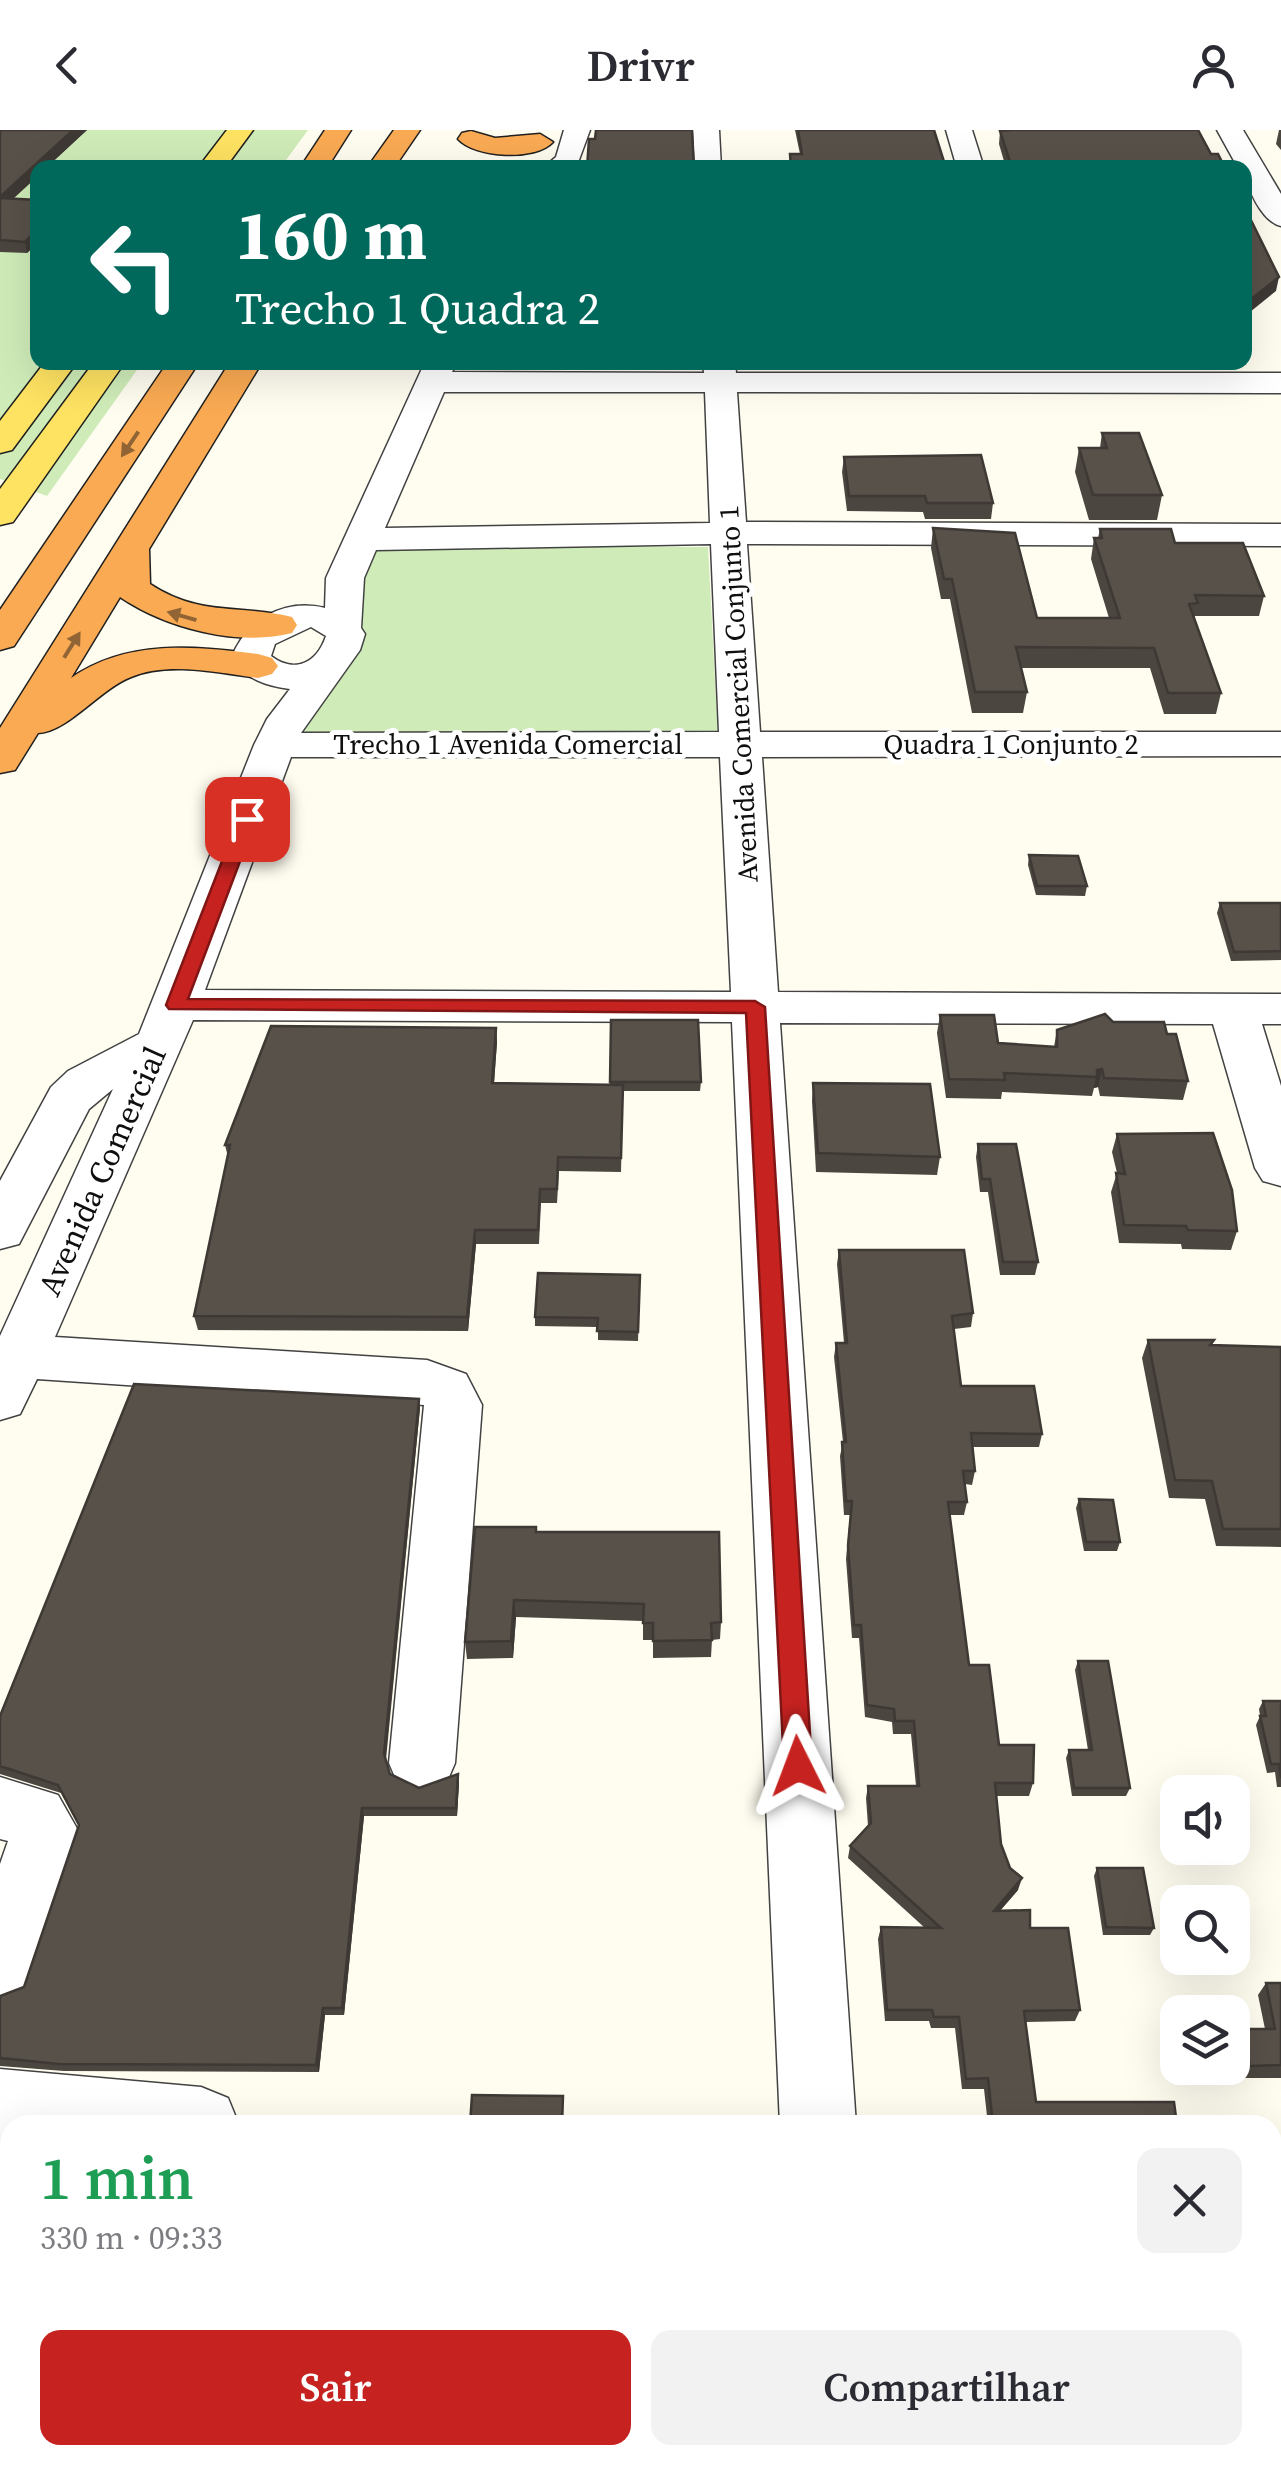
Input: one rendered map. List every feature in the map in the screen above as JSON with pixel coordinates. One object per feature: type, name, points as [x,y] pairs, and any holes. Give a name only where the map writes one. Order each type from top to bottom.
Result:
[{"type":"highway","points":[[317,160],[338,130]]},
{"type":"highway","points":[[385,160],[406,130]]},
{"type":"highway","points":[[470,134],[494,146],[542,136]]},
{"type":"highway","points":[[470,134],[478,160]]},
{"type":"highway","points":[[0,638],[179,370]]},
{"type":"highway","points":[[1,760],[241,370]]},
{"type":"highway","points":[[131,550],[131,588],[162,610],[198,620],[284,622]]},
{"type":"highway","points":[[1,760],[74,691],[112,667],[151,659],[198,658],[273,701]]},
{"type":"main road","points":[[217,160],[240,130]]},
{"type":"main road","points":[[3,435],[56,370]]},
{"type":"main road","points":[[0,514],[104,370]]},
{"type":"street","points":[[569,160],[577,130]]},
{"type":"street","points":[[706,130],[708,160]]},
{"type":"street","points":[[959,130],[968,160]]},
{"type":"street","points":[[1230,130],[1247,160]]},
{"type":"street","points":[[532,160],[542,136]]},
{"type":"street","points":[[1252,168],[1281,218]]},
{"type":"street","points":[[284,622],[311,616],[343,626],[345,578],[437,372],[1032,372],[1281,383]]},
{"type":"street","name":"Avenida Comercial Conjunto 1","points":[[720,372],[817,2115]]},
{"type":"street","points":[[362,539],[729,533],[1281,535]]},
{"type":"street","points":[[273,701],[251,659],[258,638],[345,578]]},
{"type":"street","name":"Avenida Comercial","points":[[9,1377],[168,1024],[273,701],[326,670],[344,648],[343,626]]},
{"type":"street","name":"Trecho 1 Avenida Comercial","points":[[273,701],[741,744]]},
{"type":"street","name":"Quadra 1 Conjunto 2","points":[[741,744],[1281,744]]},
{"type":"street","points":[[0,1230],[69,1099],[168,1024],[755,1007],[1257,1009],[1281,1168]]},
{"type":"street","points":[[9,1377],[426,1382],[446,1390],[454,1404],[422,1762]]},
{"type":"street","points":[[0,1808],[34,1817],[45,1832],[0,1968]]},
{"type":"street","points":[[0,2108],[83,2115]]},
{"type":"green space","points":[[0,130],[308,130],[286,160],[30,160],[30,370],[137,370],[47,496],[0,479]]},
{"type":"green space","points":[[370,546],[708,547],[718,737],[304,733],[302,716],[351,623]]},
{"type":"building","points":[[0,130],[73,130],[40,160],[30,160],[30,169],[0,197]]},
{"type":"building","points":[[596,130],[692,130],[694,160],[588,160],[589,139],[595,139]]},
{"type":"building","points":[[798,130],[934,130],[943,160],[790,160],[790,154],[802,154]]},
{"type":"building","points":[[1198,130],[1211,154],[1218,154],[1221,160],[1009,160],[1000,131]]},
{"type":"building","points":[[0,198],[30,200],[30,237],[25,242],[0,240]]},
{"type":"building","points":[[1252,222],[1279,277],[1252,298]]},
{"type":"building","points":[[1102,433],[1139,433],[1162,495],[1093,495],[1079,448],[1107,448]]},
{"type":"building","points":[[981,455],[993,503],[927,503],[925,496],[849,496],[844,457]]},
{"type":"building","points":[[933,528],[1015,533],[1037,618],[1120,618],[1094,538],[1102,538],[1100,529],[1171,529],[1175,543],[1243,543],[1264,596],[1195,595],[1198,603],[1189,604],[1221,693],[1168,693],[1154,648],[1016,647],[1027,692],[975,692],[952,579],[944,579]]},
{"type":"building","points":[[1029,855],[1078,856],[1087,886],[1037,886]]},
{"type":"building","points":[[1220,903],[1281,903],[1281,951],[1234,952]]},
{"type":"building","points":[[1105,1014],[1113,1022],[1164,1022],[1167,1034],[1176,1034],[1188,1081],[1104,1078],[1102,1069],[1097,1070],[1097,1077],[1004,1073],[1005,1080],[949,1079],[940,1015],[994,1015],[998,1043],[1057,1047],[1057,1030]]},
{"type":"building","points":[[611,1020],[698,1020],[701,1082],[610,1082]]},
{"type":"building","points":[[271,1026],[496,1028],[492,1083],[623,1085],[621,1158],[558,1157],[557,1189],[540,1189],[538,1230],[475,1230],[467,1317],[194,1316],[230,1145],[225,1145]]},
{"type":"building","points":[[813,1083],[930,1084],[940,1157],[818,1153]]},
{"type":"building","points":[[1213,1133],[1232,1190],[1237,1231],[1124,1225],[1116,1173],[1125,1174],[1117,1134]]},
{"type":"building","points":[[978,1144],[1016,1144],[1038,1262],[1003,1262],[990,1179],[982,1179]]},
{"type":"building","points":[[839,1250],[964,1250],[973,1313],[952,1316],[961,1386],[1034,1386],[1042,1434],[971,1433],[975,1471],[963,1471],[967,1502],[948,1502],[969,1665],[989,1665],[999,1745],[1034,1745],[1033,1783],[995,1783],[1001,1844],[1010,1868],[1022,1878],[994,1911],[1030,1910],[1030,1928],[1068,1928],[1080,2010],[1024,2011],[1036,2102],[1174,2102],[1176,2115],[992,2115],[988,2078],[966,2079],[959,2017],[934,2017],[932,2010],[887,2010],[881,1927],[941,1928],[850,1846],[871,1823],[868,1786],[919,1786],[914,1721],[895,1721],[894,1709],[867,1705],[861,1625],[854,1625],[848,1546],[852,1501],[846,1501],[842,1442],[846,1442],[836,1343],[847,1343]]},
{"type":"building","points":[[538,1273],[640,1275],[638,1332],[597,1331],[598,1318],[535,1317]]},
{"type":"building","points":[[1148,1340],[1214,1340],[1210,1345],[1281,1347],[1281,1529],[1223,1529],[1212,1481],[1175,1480]]},
{"type":"building","points":[[134,1384],[419,1399],[384,1754],[390,1774],[419,1788],[458,1774],[456,1808],[362,1808],[342,2008],[323,2008],[316,2065],[59,2064],[0,2058],[0,1996],[24,1987],[79,1825],[58,1785],[0,1766],[0,1716]]},
{"type":"building","points":[[1079,1499],[1113,1500],[1120,1542],[1086,1542]]},
{"type":"building","points":[[475,1527],[536,1527],[536,1532],[719,1532],[721,1622],[711,1623],[712,1640],[653,1641],[653,1623],[643,1623],[644,1604],[514,1600],[511,1641],[465,1642]]},
{"type":"building","points":[[1078,1661],[1108,1661],[1130,1788],[1074,1788],[1069,1750],[1092,1750]]},
{"type":"building","points":[[1263,1701],[1281,1701],[1281,1778],[1279,1764],[1271,1764],[1260,1716],[1266,1716]]},
{"type":"building","points":[[1097,1868],[1143,1868],[1154,1928],[1106,1927]]},
{"type":"building","points":[[1266,1983],[1281,1983],[1281,2065],[1250,2066],[1250,2029],[1275,2029]]},
{"type":"building","points":[[472,2095],[563,2096],[562,2115],[471,2115]]},
{"type":"route","points":[[247,819],[176,1005],[755,1007],[798,1766]]}]
